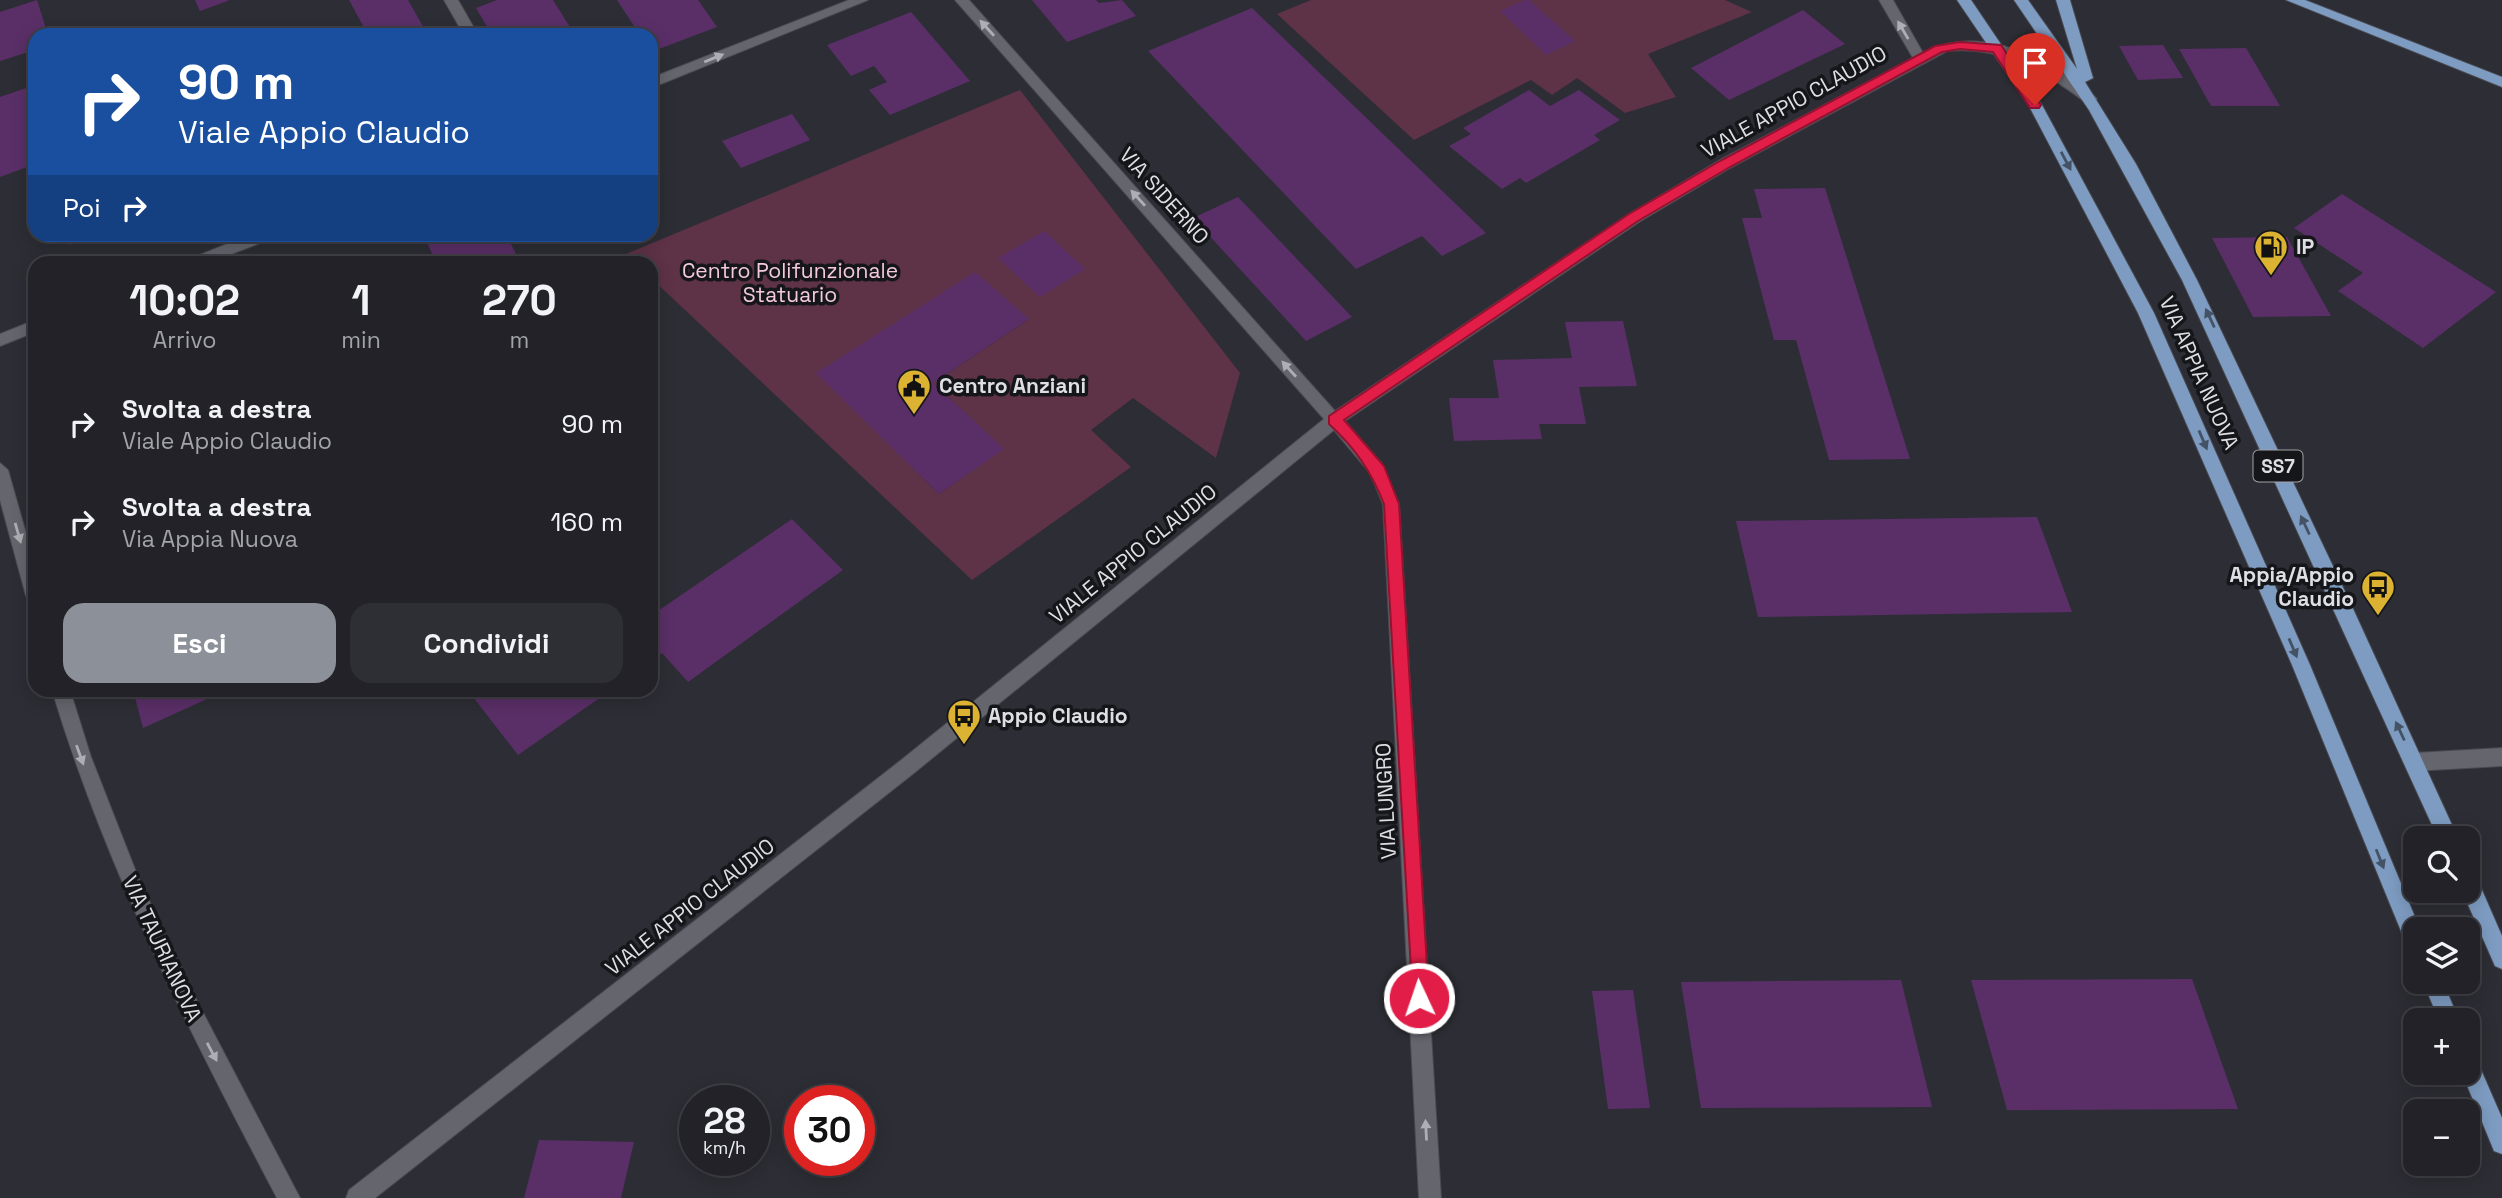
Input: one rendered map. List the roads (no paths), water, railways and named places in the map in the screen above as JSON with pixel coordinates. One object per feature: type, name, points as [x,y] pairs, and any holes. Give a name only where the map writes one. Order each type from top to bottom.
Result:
[{"type":"main road","name":"VIA APPIA NUOVA","points":[[1964,0],[2058,146],[2146,313],[2301,665],[2405,917]]},
{"type":"main road","name":"VIA APPIA NUOVA","points":[[2021,0],[2068,61],[2092,101],[2207,312],[2443,826]]},
{"type":"main road","points":[[2063,0],[2092,101]]},
{"type":"main road","points":[[2293,0],[2502,82]]},
{"type":"main road","points":[[2478,903],[2502,959]]},
{"type":"main road","points":[[2477,1085],[2502,1143]]},
{"type":"street","points":[[451,0],[467,28]]},
{"type":"street","points":[[658,80],[861,0]]},
{"type":"street","name":"VIA SIDERNO","points":[[962,0],[1334,420]]},
{"type":"street","points":[[1886,0],[1920,59]]},
{"type":"street","name":"VIALE APPIO CLAUDIO","points":[[357,1198],[906,767],[1334,420],[1633,218],[1920,59],[1951,46],[1997,48],[2042,64],[2092,101]]},
{"type":"street","points":[[212,256],[248,242]]},
{"type":"street","points":[[0,340],[28,329]]},
{"type":"street","name":"VIA LUNGRO","points":[[1334,420],[1355,439],[1379,471],[1391,504],[1430,1198]]},
{"type":"street","points":[[0,470],[28,571]]},
{"type":"street","name":"VIA TAURIANOVA","points":[[63,697],[75,738],[121,861],[185,1002],[289,1198]]},
{"type":"street","points":[[2414,762],[2502,757]]},
{"type":"place","name":"IP","points":[[2271,277]]},
{"type":"place","name":"Centro Anziani","points":[[914,416]]},
{"type":"place","name":"Appia/Appio Claudio","points":[[2378,617]]},
{"type":"place","name":"Appio Claudio","points":[[964,746]]},
{"type":"park label","name":"Centro Polifunzionale Statuario","points":[[790,283]]}]
